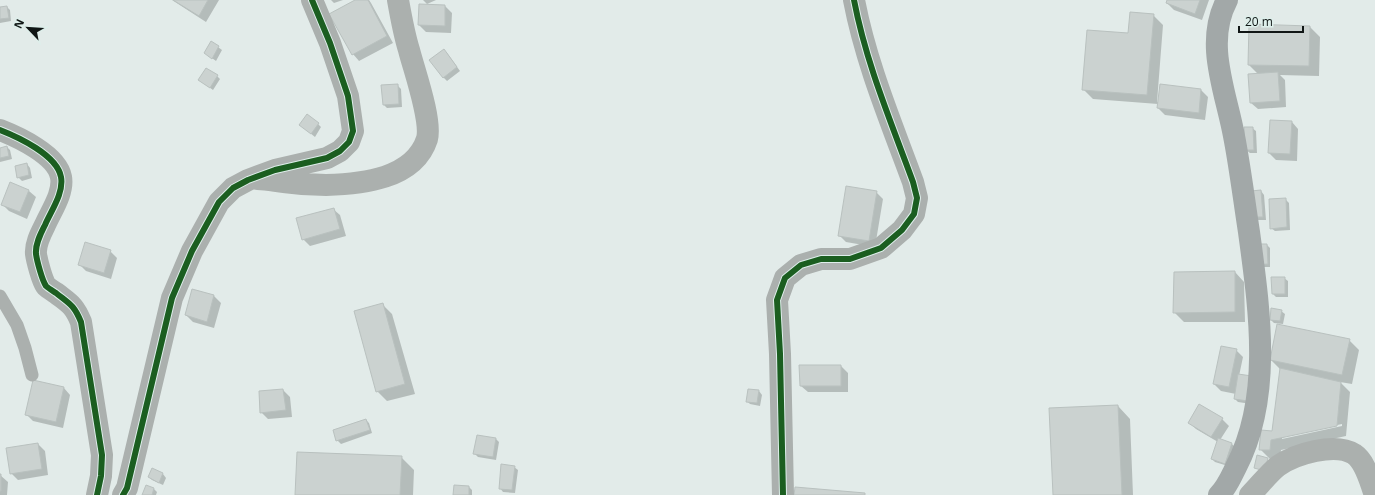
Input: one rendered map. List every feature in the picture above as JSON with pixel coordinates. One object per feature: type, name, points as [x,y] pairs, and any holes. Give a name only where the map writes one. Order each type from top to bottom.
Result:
[{"type":"main road","points":[[1219,495],[1225,488],[1244,451],[1256,407],[1260,353],[1258,302],[1245,208],[1234,135],[1221,79],[1216,41],[1223,8],[1227,0]]},
{"type":"street","points":[[123,495],[127,488],[140,436],[172,298],[192,251],[219,202],[233,188],[248,180],[290,166],[327,158],[340,151],[349,142],[353,131],[348,96],[330,43],[312,0]]},
{"type":"street","points":[[248,180],[267,179],[289,183],[326,185],[358,183],[383,178],[408,166],[421,152],[427,138],[427,122],[420,88],[408,49],[398,0]]},
{"type":"street","points":[[783,495],[780,354],[777,300],[785,278],[801,265],[821,259],[850,258],[881,248],[902,230],[914,214],[917,198],[911,175],[876,84],[860,31],[854,0]]},
{"type":"street","points":[[0,130],[22,139],[35,147],[58,168],[61,177],[61,187],[58,197],[39,237],[36,252],[46,286],[68,301],[75,309],[81,322],[102,455],[101,476],[96,495]]},
{"type":"street","points":[[1250,495],[1278,466],[1294,457],[1330,449],[1344,450],[1354,455],[1361,462],[1375,495]]},
{"type":"lane","points":[[0,296],[17,325],[32,375]]},
{"type":"building","points":[[173,0],[208,0],[199,16]]},
{"type":"building","points":[[355,0],[368,0],[387,36],[352,55],[329,14]]},
{"type":"building","points":[[1167,0],[1200,0],[1195,14],[1166,3]]},
{"type":"building","points":[[419,4],[445,5],[445,26],[418,25]]},
{"type":"building","points":[[7,6],[9,18],[0,19],[0,7]]},
{"type":"building","points":[[1130,12],[1154,14],[1147,95],[1082,90],[1087,30],[1128,33]]},
{"type":"building","points":[[1249,24],[1310,26],[1309,66],[1248,65]]},
{"type":"building","points":[[211,41],[219,46],[212,59],[204,53]]},
{"type":"building","points":[[444,49],[457,67],[443,78],[429,60]]},
{"type":"building","points":[[206,68],[218,75],[210,88],[198,80]]},
{"type":"building","points":[[1278,72],[1280,101],[1250,103],[1248,74]]},
{"type":"building","points":[[398,84],[399,104],[383,105],[381,85]]},
{"type":"building","points":[[1160,84],[1201,89],[1199,113],[1157,108]]},
{"type":"building","points":[[307,114],[319,123],[311,134],[299,125]]},
{"type":"building","points":[[1270,120],[1292,121],[1290,154],[1268,153]]},
{"type":"building","points":[[1244,127],[1253,127],[1254,150],[1245,150]]},
{"type":"building","points":[[7,146],[9,156],[0,158],[0,148]]},
{"type":"building","points":[[27,163],[29,175],[17,178],[15,166]]},
{"type":"building","points":[[10,182],[29,190],[20,212],[1,205]]},
{"type":"building","points":[[846,186],[877,191],[869,241],[838,236]]},
{"type":"building","points":[[1261,190],[1263,217],[1253,217],[1251,191]]},
{"type":"building","points":[[1286,198],[1287,227],[1270,229],[1269,199]]},
{"type":"building","points":[[334,208],[340,229],[302,240],[296,218]]},
{"type":"building","points":[[85,242],[111,250],[104,273],[78,265]]},
{"type":"building","points":[[1256,244],[1267,244],[1268,264],[1256,265]]},
{"type":"building","points":[[1235,271],[1235,312],[1173,313],[1174,272]]},
{"type":"building","points":[[1271,277],[1285,277],[1285,294],[1272,294]]},
{"type":"building","points":[[192,289],[214,295],[207,322],[185,315]]},
{"type":"building","points":[[383,303],[405,384],[376,392],[354,311]]},
{"type":"building","points":[[1271,308],[1282,310],[1280,321],[1270,320]]},
{"type":"building","points":[[1277,324],[1350,339],[1342,375],[1270,360]]},
{"type":"building","points":[[1221,346],[1237,349],[1229,387],[1213,384]]},
{"type":"building","points":[[799,365],[841,365],[841,386],[800,386]]},
{"type":"building","points":[[1280,368],[1341,382],[1337,426],[1271,440],[1270,450],[1259,450],[1261,430],[1272,431]]},
{"type":"building","points":[[1238,374],[1252,376],[1248,401],[1234,399]]},
{"type":"building","points":[[33,380],[64,387],[56,422],[25,415]]},
{"type":"building","points":[[283,389],[286,410],[260,413],[259,391]]},
{"type":"building","points":[[748,389],[759,390],[757,403],[746,402]]},
{"type":"building","points":[[1199,404],[1223,418],[1211,437],[1188,423]]},
{"type":"building","points":[[1118,405],[1122,495],[1053,495],[1049,408]]},
{"type":"building","points":[[366,419],[370,430],[336,441],[333,430]]},
{"type":"building","points":[[477,435],[496,438],[493,457],[473,454]]},
{"type":"building","points":[[1218,438],[1232,443],[1225,464],[1211,459]]},
{"type":"building","points":[[38,443],[42,469],[10,474],[6,448]]},
{"type":"building","points":[[297,452],[402,456],[400,495],[295,495]]},
{"type":"building","points":[[1257,455],[1268,458],[1265,471],[1254,468]]},
{"type":"building","points":[[501,464],[515,466],[512,490],[499,489]]},
{"type":"building","points":[[152,468],[163,473],[159,483],[148,477]]},
{"type":"building","points":[[1,474],[1,491],[0,491]]},
{"type":"building","points":[[146,485],[154,488],[152,495],[142,495]]},
{"type":"building","points":[[454,485],[469,486],[469,495],[453,495]]},
{"type":"building","points":[[795,487],[865,493],[865,495],[794,495]]},
{"type":"cycle path","points":[[123,495],[127,488],[172,298],[192,251],[219,202],[233,188],[248,180],[275,170],[327,158],[340,151],[349,142],[353,131],[348,96],[330,43],[312,0]]},
{"type":"cycle path","points":[[783,495],[780,354],[777,300],[785,278],[801,265],[821,259],[850,259],[881,248],[902,230],[914,214],[917,198],[913,182],[872,69],[865,47],[854,0]]},
{"type":"cycle path","points":[[0,130],[17,137],[45,154],[58,169],[61,177],[61,189],[59,196],[36,246],[36,254],[44,283],[71,305],[81,322],[102,455],[101,476],[97,495]]}]
